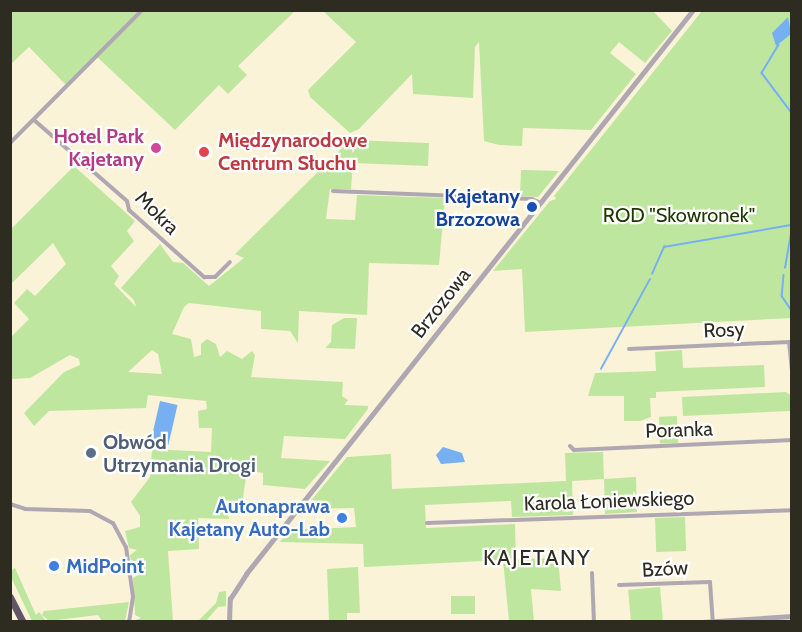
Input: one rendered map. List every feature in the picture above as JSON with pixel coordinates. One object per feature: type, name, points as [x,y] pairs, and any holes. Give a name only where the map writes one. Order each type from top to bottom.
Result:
[{"type":"highway","points":[[10,597],[23,621]]},
{"type":"street","points":[[10,143],[142,10]]},
{"type":"street","name":"Brzozowa","points":[[229,621],[229,605],[238,585],[693,10]]},
{"type":"street","name":"Mokra","points":[[34,120],[127,201],[129,210],[204,277],[215,277],[230,262]]},
{"type":"street","points":[[333,190],[532,199],[541,203]]},
{"type":"street","name":"Rosy","points":[[629,349],[789,342],[792,372]]},
{"type":"street","name":"Poranka","points":[[570,446],[574,450],[792,440]]},
{"type":"street","points":[[10,504],[90,511],[114,523],[126,547],[133,597],[129,621]]},
{"type":"street","name":"Karola Łoniewskiego","points":[[427,523],[792,510]]},
{"type":"street","points":[[592,573],[594,621]]},
{"type":"street","name":"Bzów","points":[[619,585],[710,582],[713,621]]},
{"type":"street","points":[[702,621],[789,618]]},
{"type":"green space","points":[[10,11],[295,11],[238,66],[247,75],[228,94],[219,85],[175,130],[95,55],[66,85],[29,47],[11,64]]},
{"type":"green space","points":[[323,11],[653,11],[672,31],[645,63],[619,42],[610,53],[636,74],[591,130],[523,128],[522,146],[499,145],[484,141],[479,42],[475,47],[473,98],[413,94],[412,74],[359,129],[350,133],[310,97],[308,90],[356,42]]},
{"type":"green space","name":"ROD \"Skowronek\"","points":[[702,11],[791,11],[791,318],[525,332],[522,269],[493,271],[550,201],[556,199],[554,196]]},
{"type":"green space","points":[[350,140],[429,143],[428,166],[353,163],[351,189],[330,189],[326,219],[355,220],[357,195],[445,198],[439,265],[369,263],[367,315],[299,311],[298,343],[290,331],[261,329],[261,311],[189,303],[184,307],[172,334],[191,339],[194,357],[201,355],[201,344],[207,339],[216,344],[220,357],[227,351],[242,359],[252,351],[255,355],[251,377],[343,382],[342,396],[348,400],[344,405],[368,406],[368,409],[345,439],[284,436],[281,458],[330,461],[305,489],[263,485],[263,473],[247,470],[242,505],[225,505],[229,519],[198,518],[199,549],[168,551],[173,621],[133,621],[141,618],[135,615],[133,578],[140,574],[133,572],[130,555],[137,550],[129,548],[125,531],[140,527],[140,516],[131,502],[150,477],[152,449],[211,452],[212,428],[199,428],[198,411],[207,409],[206,401],[148,395],[146,408],[49,411],[34,426],[24,413],[64,372],[80,365],[79,359],[70,355],[30,378],[11,379],[11,337],[29,319],[14,303],[27,289],[35,296],[66,264],[53,243],[11,284],[11,229],[74,166],[135,221],[127,231],[134,241],[111,266],[119,276],[114,284],[136,307],[134,300],[121,288],[160,244],[173,262],[183,263],[209,286],[244,258],[235,254]],"holes":[[[152,350],[158,354],[162,374],[128,372]]]},
{"type":"green space","points":[[521,170],[559,171],[538,197],[520,196]]},
{"type":"green space","points":[[344,318],[357,318],[355,349],[325,348],[331,342],[332,325]]},
{"type":"green space","points":[[682,350],[683,368],[764,365],[765,387],[656,392],[656,398],[650,398],[651,417],[640,421],[624,421],[624,396],[588,396],[595,373],[656,371],[655,352]]},
{"type":"green space","points":[[786,392],[790,395],[790,411],[683,416],[682,397]]},
{"type":"green space","points":[[677,416],[678,443],[660,444],[659,417]]},
{"type":"green space","points":[[603,452],[604,479],[572,481],[573,515],[512,517],[511,501],[425,505],[426,528],[515,524],[516,559],[558,558],[561,591],[531,589],[534,621],[509,621],[503,560],[364,567],[363,544],[280,542],[289,530],[356,527],[354,508],[304,509],[347,457],[391,454],[392,489],[566,481],[565,453]]},
{"type":"green space","points":[[636,477],[637,512],[605,514],[604,479]]},
{"type":"green space","points":[[685,517],[686,551],[656,552],[655,518]]},
{"type":"green space","points":[[358,567],[360,613],[347,613],[347,621],[329,621],[327,569]]},
{"type":"green space","points":[[15,568],[36,615],[39,612],[46,621],[32,621],[11,577],[11,570]]},
{"type":"green space","points":[[660,587],[663,620],[631,622],[628,590]]},
{"type":"green space","points":[[226,591],[226,606],[218,607],[206,621],[198,621],[216,603],[219,592]]},
{"type":"green space","points":[[451,596],[475,596],[475,614],[451,614]]},
{"type":"green space","points":[[129,602],[125,621],[102,621],[98,615],[49,621],[42,615],[44,611]]},
{"type":"water","points":[[788,17],[791,34],[776,46],[772,33]]},
{"type":"water","points":[[160,401],[178,405],[168,445],[151,441]]},
{"type":"water","points":[[443,447],[462,453],[465,462],[441,464],[436,455]]},
{"type":"waterway","points":[[779,45],[762,73],[792,113]]},
{"type":"waterway","points":[[652,274],[664,247],[792,225]]},
{"type":"waterway","points":[[785,268],[792,228]]},
{"type":"waterway","points":[[784,275],[782,296],[792,311]]},
{"type":"waterway","points":[[601,369],[650,279]]},
{"type":"place","name":"Hotel Park Kajetany","points":[[156,148]]},
{"type":"place","name":"Międzynarodowe Centrum Słuchu","points":[[204,152]]},
{"type":"place","name":"Kajetany Brzozowa","points":[[532,207]]},
{"type":"place","name":"Obwód Utrzymania Drogi","points":[[91,453]]},
{"type":"place","name":"Autonaprawa Kajetany Auto-Lab","points":[[342,518]]},
{"type":"place","name":"MidPoint","points":[[54,566]]},
{"type":"district","name":"KAJETANY","points":[[537,558]]}]
